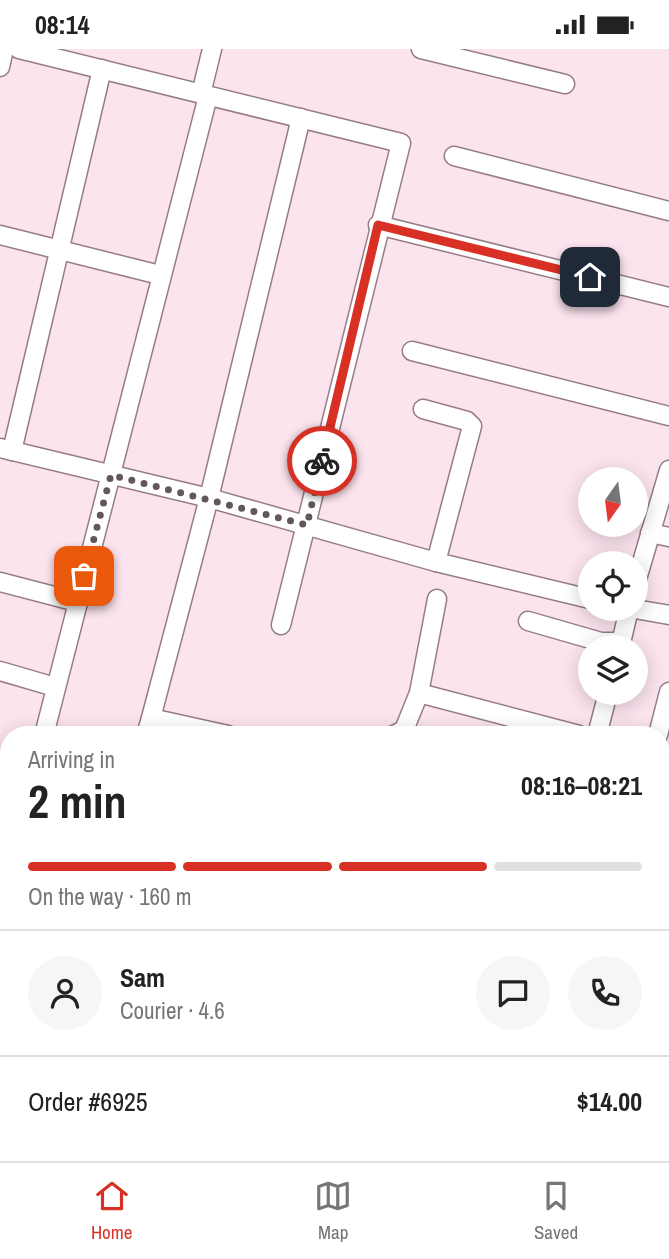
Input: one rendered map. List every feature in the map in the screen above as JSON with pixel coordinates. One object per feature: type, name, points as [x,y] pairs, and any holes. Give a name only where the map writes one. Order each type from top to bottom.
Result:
[{"type":"street","points":[[0,67],[4,49]]},
{"type":"street","points":[[19,49],[401,143],[378,225],[281,625]]},
{"type":"street","points":[[46,726],[111,475],[204,95],[212,49]]},
{"type":"street","points":[[421,49],[565,84]]},
{"type":"street","points":[[102,69],[60,250],[6,450],[209,498],[436,562],[578,596]]},
{"type":"street","points":[[148,726],[209,498],[301,118]]},
{"type":"street","points":[[454,156],[669,211]]},
{"type":"street","points":[[378,225],[669,297]]},
{"type":"street","points":[[0,236],[160,275]]},
{"type":"street","points":[[412,351],[669,416]]},
{"type":"street","points":[[423,409],[467,421],[472,426],[436,562]]},
{"type":"street","points":[[645,551],[669,470]]},
{"type":"street","points":[[650,533],[669,537]]},
{"type":"street","points":[[0,582],[77,602]]},
{"type":"street","points":[[406,726],[419,693],[438,599]]},
{"type":"street","points":[[648,611],[669,615]]},
{"type":"street","points":[[528,621],[578,635]]},
{"type":"street","points":[[0,671],[55,687]]},
{"type":"street","points":[[660,726],[669,692]]},
{"type":"street","points":[[419,693],[545,726]]},
{"type":"street","points":[[599,726],[605,705]]},
{"type":"way so far","points":[[84,576],[111,475],[307,525],[322,461]]},
{"type":"route","points":[[322,461],[378,225],[590,277]]}]
